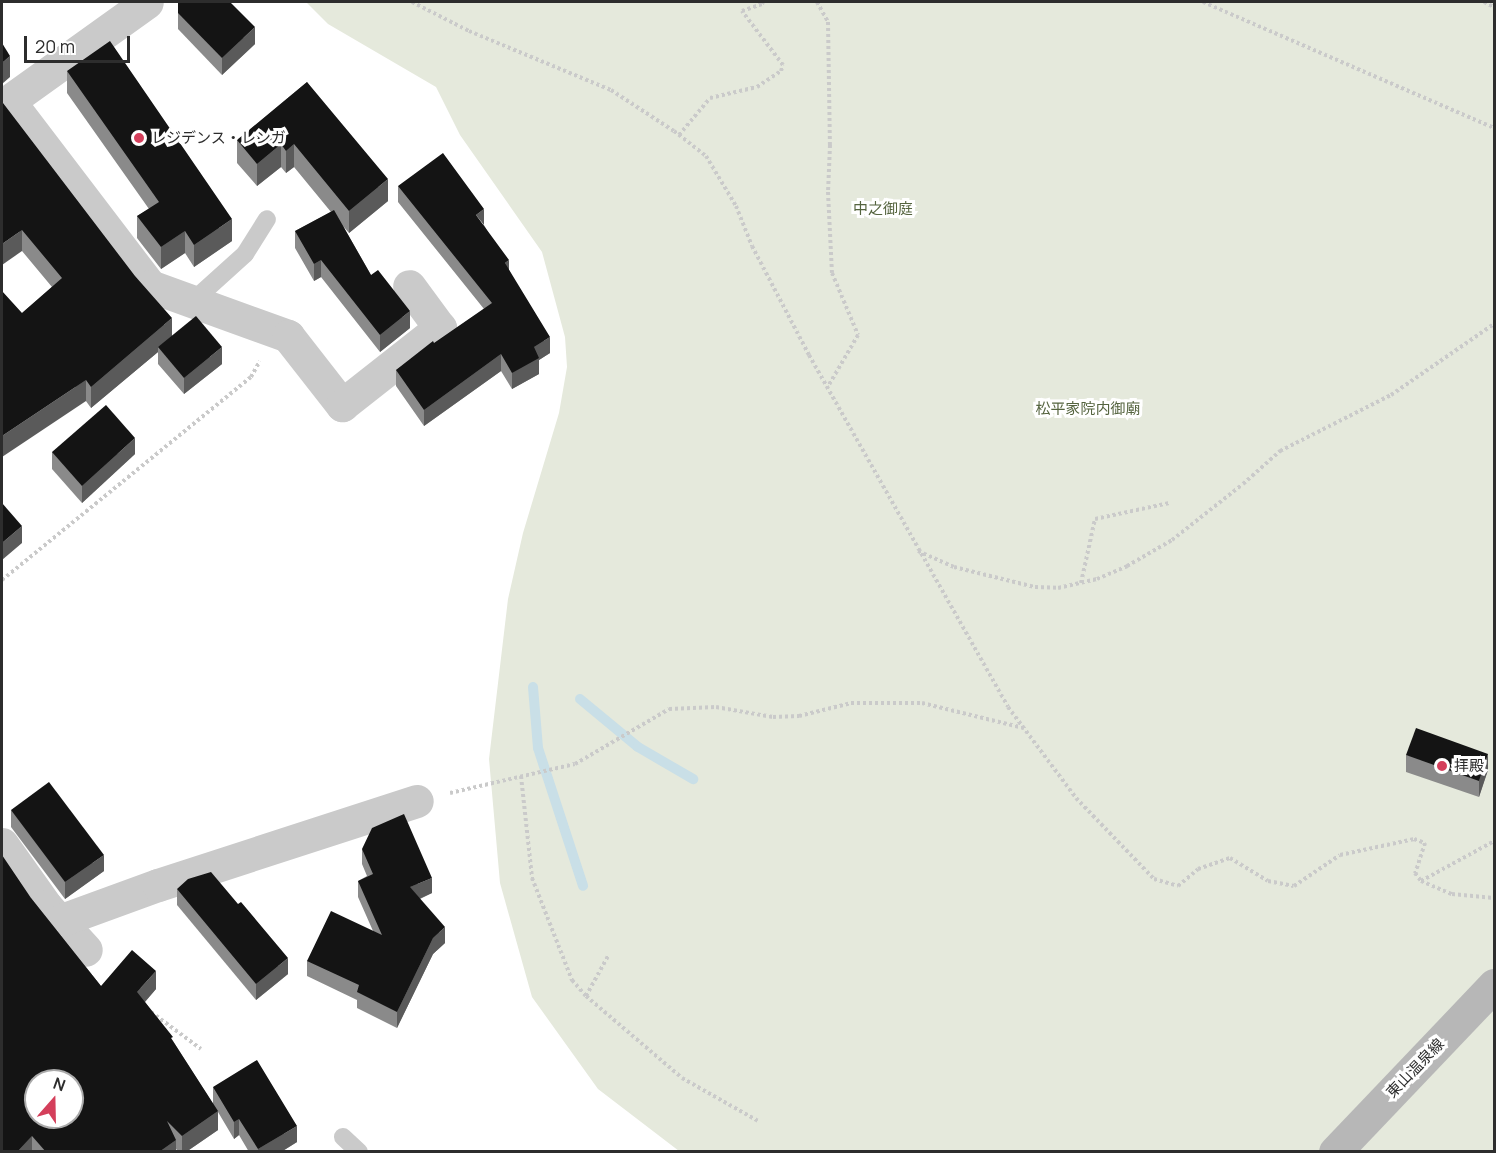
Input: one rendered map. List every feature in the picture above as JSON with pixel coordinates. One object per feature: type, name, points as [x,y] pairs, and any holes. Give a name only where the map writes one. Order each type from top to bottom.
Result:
[{"type":"main road","name":"東山温泉線","points":[[1335,1152],[1494,985]]},
{"type":"street","points":[[147,2],[5,103],[150,286],[288,336],[342,405],[440,328],[409,286]]},
{"type":"street","points":[[59,921],[158,885],[417,801]]},
{"type":"street","points":[[2,844],[59,921],[86,950]]},
{"type":"lane","points":[[193,301],[245,254],[267,219]]},
{"type":"lane","points":[[343,1137],[359,1152]]},
{"type":"path","points":[[412,2],[469,31],[611,90],[679,135],[706,156],[736,206],[752,246],[827,388],[1008,707],[1076,798],[1154,879],[1178,886],[1198,869],[1230,858],[1268,881],[1294,886],[1340,855],[1414,839],[1425,843],[1415,873],[1421,881],[1452,894],[1494,898]]},
{"type":"path","points":[[679,135],[710,98],[757,87],[781,71],[783,64],[742,11],[763,2]]},
{"type":"path","points":[[817,2],[828,22],[828,192],[832,273],[858,335],[827,388]]},
{"type":"path","points":[[1203,2],[1494,128]]},
{"type":"path","points":[[1484,2],[1494,7]]},
{"type":"path","points":[[918,551],[954,567],[1035,587],[1058,588],[1097,579],[1127,566],[1172,540],[1243,484],[1280,451],[1391,395],[1494,324]]},
{"type":"path","points":[[2,580],[250,377],[277,332]]},
{"type":"path","points":[[1081,583],[1095,519],[1169,502]]},
{"type":"path","points":[[417,801],[575,764],[669,709],[716,707],[773,717],[799,716],[851,704],[922,703],[1025,729]]},
{"type":"path","points":[[521,776],[532,878],[573,980],[586,996],[682,1078],[758,1121]]},
{"type":"path","points":[[1421,881],[1494,841]]},
{"type":"path","points":[[586,996],[608,956]]},
{"type":"path","points":[[149,1010],[201,1048]]},
{"type":"green space","name":"松平家院内御廟","points":[[306,2],[1494,2],[1494,1151],[679,1151],[598,1089],[532,997],[500,883],[489,759],[508,599],[523,533],[559,413],[567,367],[565,337],[542,252],[460,135],[436,87],[328,24]]},
{"type":"building","points":[[178,2],[230,2],[255,27],[222,58],[178,13]]},
{"type":"building","name":"レジデンス・レンガ","points":[[110,41],[232,219],[194,245],[185,231],[161,247],[137,216],[159,202],[67,71]]},
{"type":"building","points":[[2,43],[10,56],[2,63]]},
{"type":"building","points":[[307,82],[388,179],[349,211],[294,144],[286,151],[281,144],[257,164],[237,140]]},
{"type":"building","points":[[2,103],[135,276],[172,318],[91,387],[86,380],[2,436],[2,291],[22,313],[62,278],[22,230],[2,244]]},
{"type":"building","points":[[443,153],[484,209],[476,215],[509,260],[505,263],[550,337],[534,347],[539,358],[512,373],[501,354],[424,410],[396,370],[433,341],[434,343],[492,303],[398,186]]},
{"type":"building","points":[[334,210],[371,275],[378,270],[410,311],[380,335],[321,260],[314,264],[295,231]]},
{"type":"building","points":[[196,316],[222,347],[184,378],[158,347]]},
{"type":"building","points":[[106,405],[135,438],[82,486],[52,452]]},
{"type":"building","points":[[2,503],[22,526],[2,543]]},
{"type":"building","points":[[1416,728],[1488,754],[1479,781],[1406,755]]},
{"type":"building","points":[[49,782],[104,855],[65,882],[11,810]]},
{"type":"building","points":[[404,814],[432,878],[410,887],[445,927],[433,938],[397,1012],[357,992],[359,985],[307,961],[331,911],[382,935],[358,881],[373,874],[362,849],[372,828]]},
{"type":"building","points":[[2,855],[31,898],[101,986],[132,950],[156,971],[137,992],[173,1037],[171,1038],[218,1111],[182,1136],[167,1121],[176,1140],[159,1152],[46,1152],[32,1136],[17,1152],[2,1152]]},
{"type":"building","points":[[211,872],[238,904],[241,902],[288,958],[256,984],[177,889],[188,879]]},
{"type":"building","points":[[257,1060],[297,1126],[258,1149],[239,1119],[234,1122],[213,1087]]},
{"type":"waterway","points":[[533,687],[538,748],[583,886]]},
{"type":"waterway","points":[[580,699],[638,747],[693,779]]},
{"type":"place","name":"レジデンス・レンガ","points":[[139,138]]},
{"type":"place","name":"拝殿","points":[[1442,766]]},
{"type":"park label","name":"中之御庭","points":[[883,209]]}]
